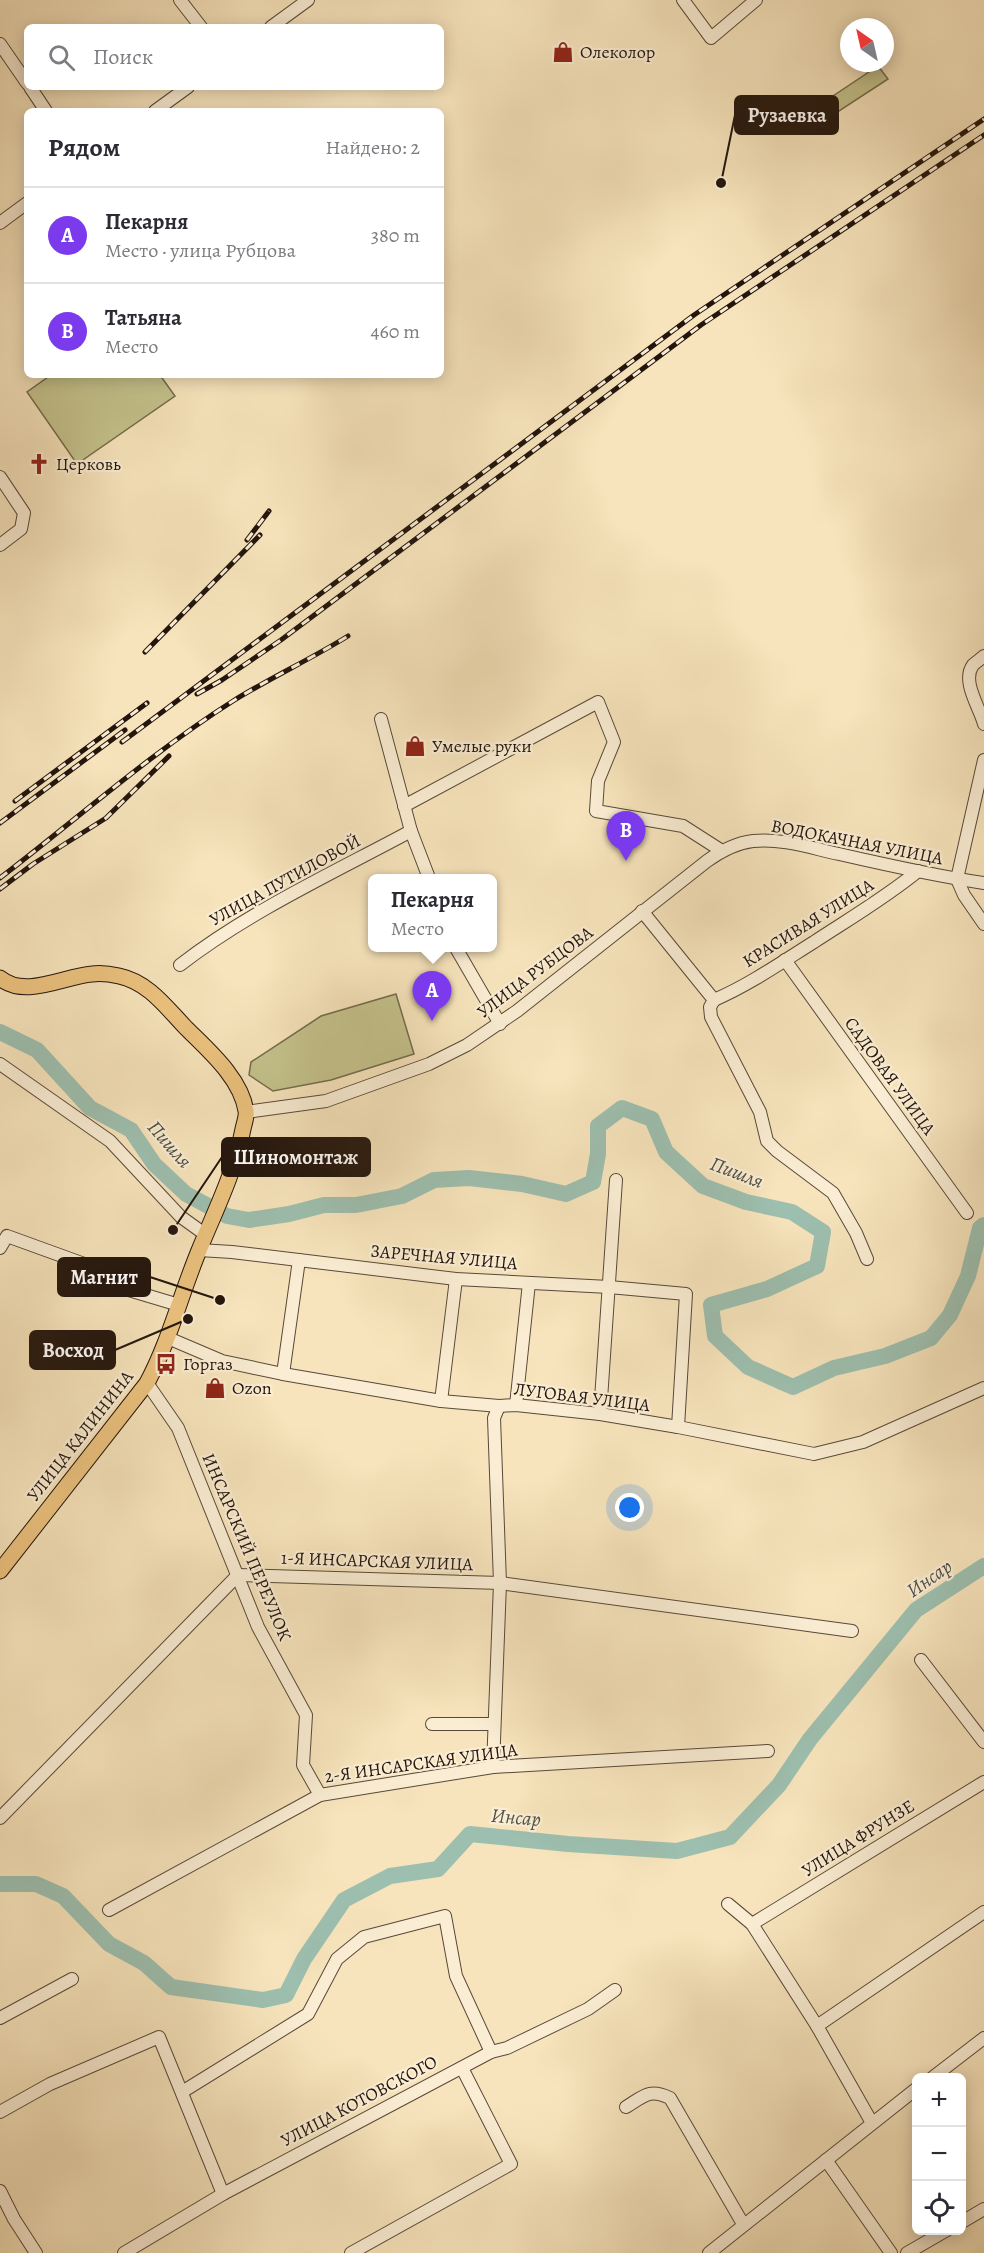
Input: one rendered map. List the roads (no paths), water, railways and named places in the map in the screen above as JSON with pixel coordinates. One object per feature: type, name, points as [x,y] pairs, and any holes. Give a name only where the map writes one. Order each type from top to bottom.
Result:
[{"type":"main road","points":[[0,978],[19,986],[37,986],[91,974],[111,974],[130,978],[146,987],[220,1064],[237,1088],[246,1112]]},
{"type":"main road","name":"УЛИЦА КАЛИНИНА","points":[[0,1571],[147,1383],[168,1338],[199,1250],[239,1152],[246,1112]]},
{"type":"street","points":[[180,0],[199,24]]},
{"type":"street","points":[[275,24],[308,0]]},
{"type":"street","points":[[683,0],[711,38],[756,0]]},
{"type":"street","points":[[0,44],[24,79]]},
{"type":"street","points":[[32,90],[44,108]]},
{"type":"street","points":[[159,108],[184,90]]},
{"type":"street","points":[[0,223],[24,205]]},
{"type":"street","points":[[0,477],[24,513],[21,529],[0,545]]},
{"type":"street","points":[[984,656],[972,666],[969,678],[970,689],[984,724]]},
{"type":"street","points":[[404,806],[598,702],[614,742],[598,781],[596,811],[683,826],[722,850]]},
{"type":"street","points":[[381,719],[411,831],[427,874]]},
{"type":"street","points":[[984,760],[957,879],[964,895],[984,924]]},
{"type":"street","name":"УЛИЦА ПУТИЛОВОЙ","points":[[180,965],[208,943],[266,909],[411,831]]},
{"type":"street","name":"ВОДОКАЧНАЯ УЛИЦА","points":[[722,850],[752,841],[779,841],[984,883]]},
{"type":"street","name":"УЛИЦА РУБЦОВА","points":[[246,1112],[326,1101],[429,1064],[466,1045],[500,1024],[722,850]]},
{"type":"street","name":"КРАСИВАЯ УЛИЦА","points":[[714,1000],[733,992],[785,960],[897,888],[918,871]]},
{"type":"street","points":[[642,911],[714,1000],[710,1007],[711,1017],[760,1112],[767,1141],[833,1193],[856,1233],[867,1259]]},
{"type":"street","points":[[458,952],[500,1024]]},
{"type":"street","name":"САДОВАЯ УЛИЦА","points":[[785,960],[967,1213]]},
{"type":"street","points":[[0,1064],[110,1141],[181,1217],[208,1229]]},
{"type":"street","points":[[600,1414],[616,1180]]},
{"type":"street","points":[[0,1248],[3,1237],[98,1269],[122,1288],[179,1305]]},
{"type":"street","name":"ЗАРЕЧНАЯ УЛИЦА","points":[[199,1250],[456,1279],[686,1293],[678,1427]]},
{"type":"street","points":[[283,1374],[299,1260]]},
{"type":"street","points":[[441,1401],[456,1279]]},
{"type":"street","points":[[516,1405],[529,1283]]},
{"type":"street","name":"ЛУГОВАЯ УЛИЦА","points":[[168,1338],[222,1361],[283,1374],[441,1401],[499,1406],[516,1405],[600,1414],[813,1454],[863,1442],[984,1388]]},
{"type":"street","name":"ИНСАРСКИЙ ПЕРЕУЛОК","points":[[147,1383],[178,1428],[258,1627],[306,1715],[303,1765],[320,1795]]},
{"type":"street","points":[[493,1767],[500,1583],[494,1418],[499,1406]]},
{"type":"street","points":[[0,1818],[238,1575]]},
{"type":"street","name":"1-Я ИНСАРСКАЯ УЛИЦА","points":[[238,1575],[500,1583],[852,1631]]},
{"type":"street","points":[[921,1660],[984,1742]]},
{"type":"street","points":[[432,1724],[494,1724]]},
{"type":"street","name":"2-Я ИНСАРСКАЯ УЛИЦА","points":[[109,1910],[320,1795],[493,1767],[768,1750]]},
{"type":"street","name":"УЛИЦА ФРУНЗЕ","points":[[752,1924],[984,1782]]},
{"type":"street","points":[[728,1904],[752,1924],[817,2026],[872,2123]]},
{"type":"street","points":[[817,2026],[984,1912]]},
{"type":"street","points":[[182,2092],[308,2014],[337,1959],[364,1937],[445,1916],[456,1976],[491,2052]]},
{"type":"street","points":[[0,2018],[72,1979]]},
{"type":"street","name":"УЛИЦА КОТОВСКОГО","points":[[124,2253],[223,2194],[491,2052],[507,2048],[588,2009],[615,1990]]},
{"type":"street","points":[[0,2112],[50,2084],[159,2037],[223,2194]]},
{"type":"street","points":[[938,2073],[984,2038]]},
{"type":"street","points":[[351,2253],[511,2164],[462,2068]]},
{"type":"street","points":[[626,2108],[648,2092],[658,2092],[670,2098],[743,2224]]},
{"type":"street","points":[[709,2253],[912,2093]]},
{"type":"street","points":[[826,2160],[891,2253]]},
{"type":"street","points":[[0,2191],[14,2219],[35,2248],[36,2253]]},
{"type":"street","points":[[966,2220],[984,2209]]},
{"type":"street","points":[[907,2253],[938,2235]]},
{"type":"waterway","name":"Пишля","points":[[0,1032],[37,1050],[90,1108],[131,1130],[154,1164],[186,1194],[227,1216],[249,1220],[289,1214],[324,1205],[356,1205],[402,1196],[434,1180],[469,1178],[522,1184],[566,1194],[593,1182],[598,1154],[598,1126],[622,1108],[652,1119],[666,1152],[703,1186],[746,1202],[792,1212],[823,1232],[817,1266],[767,1289],[711,1305],[715,1336],[748,1367],[793,1387],[834,1368],[885,1356],[931,1338],[950,1315],[968,1276],[980,1228],[984,1225]]},
{"type":"waterway","name":"Инсар","points":[[0,1884],[36,1884],[63,1896],[109,1944],[144,1963],[171,1987],[263,2000],[286,1995],[304,1959],[344,1900],[390,1876],[438,1869],[470,1834],[568,1844],[677,1851],[730,1837],[779,1785],[810,1739],[916,1610],[984,1566]]},
{"type":"railway","points":[[122,742],[694,315],[984,119]]},
{"type":"railway","points":[[197,694],[281,640],[701,325],[984,135]]},
{"type":"railway","points":[[247,540],[269,511]]},
{"type":"railway","points":[[145,652],[260,535]]},
{"type":"railway","points":[[0,878],[144,764],[203,721],[233,701],[348,636]]},
{"type":"railway","points":[[15,801],[147,703]]},
{"type":"railway","points":[[0,823],[125,730]]},
{"type":"railway","points":[[0,889],[33,864],[106,818],[169,756]]},
{"type":"place","name":"Олеколор","points":[[563,52]]},
{"type":"place","name":"Рузаевка","points":[[721,183]]},
{"type":"place","name":"Церковь","points":[[39,464]]},
{"type":"place","name":"Умелые руки","points":[[415,746]]},
{"type":"place","name":"Татьяна","points":[[626,861]]},
{"type":"place","name":"Пекарня","points":[[432,1021]]},
{"type":"place","name":"Шиномонтаж","points":[[173,1230]]},
{"type":"place","name":"Магнит","points":[[220,1300]]},
{"type":"place","name":"Восход","points":[[188,1319]]},
{"type":"place","name":"Горгаз","points":[[166,1364]]},
{"type":"place","name":"Ozon","points":[[215,1388]]}]
